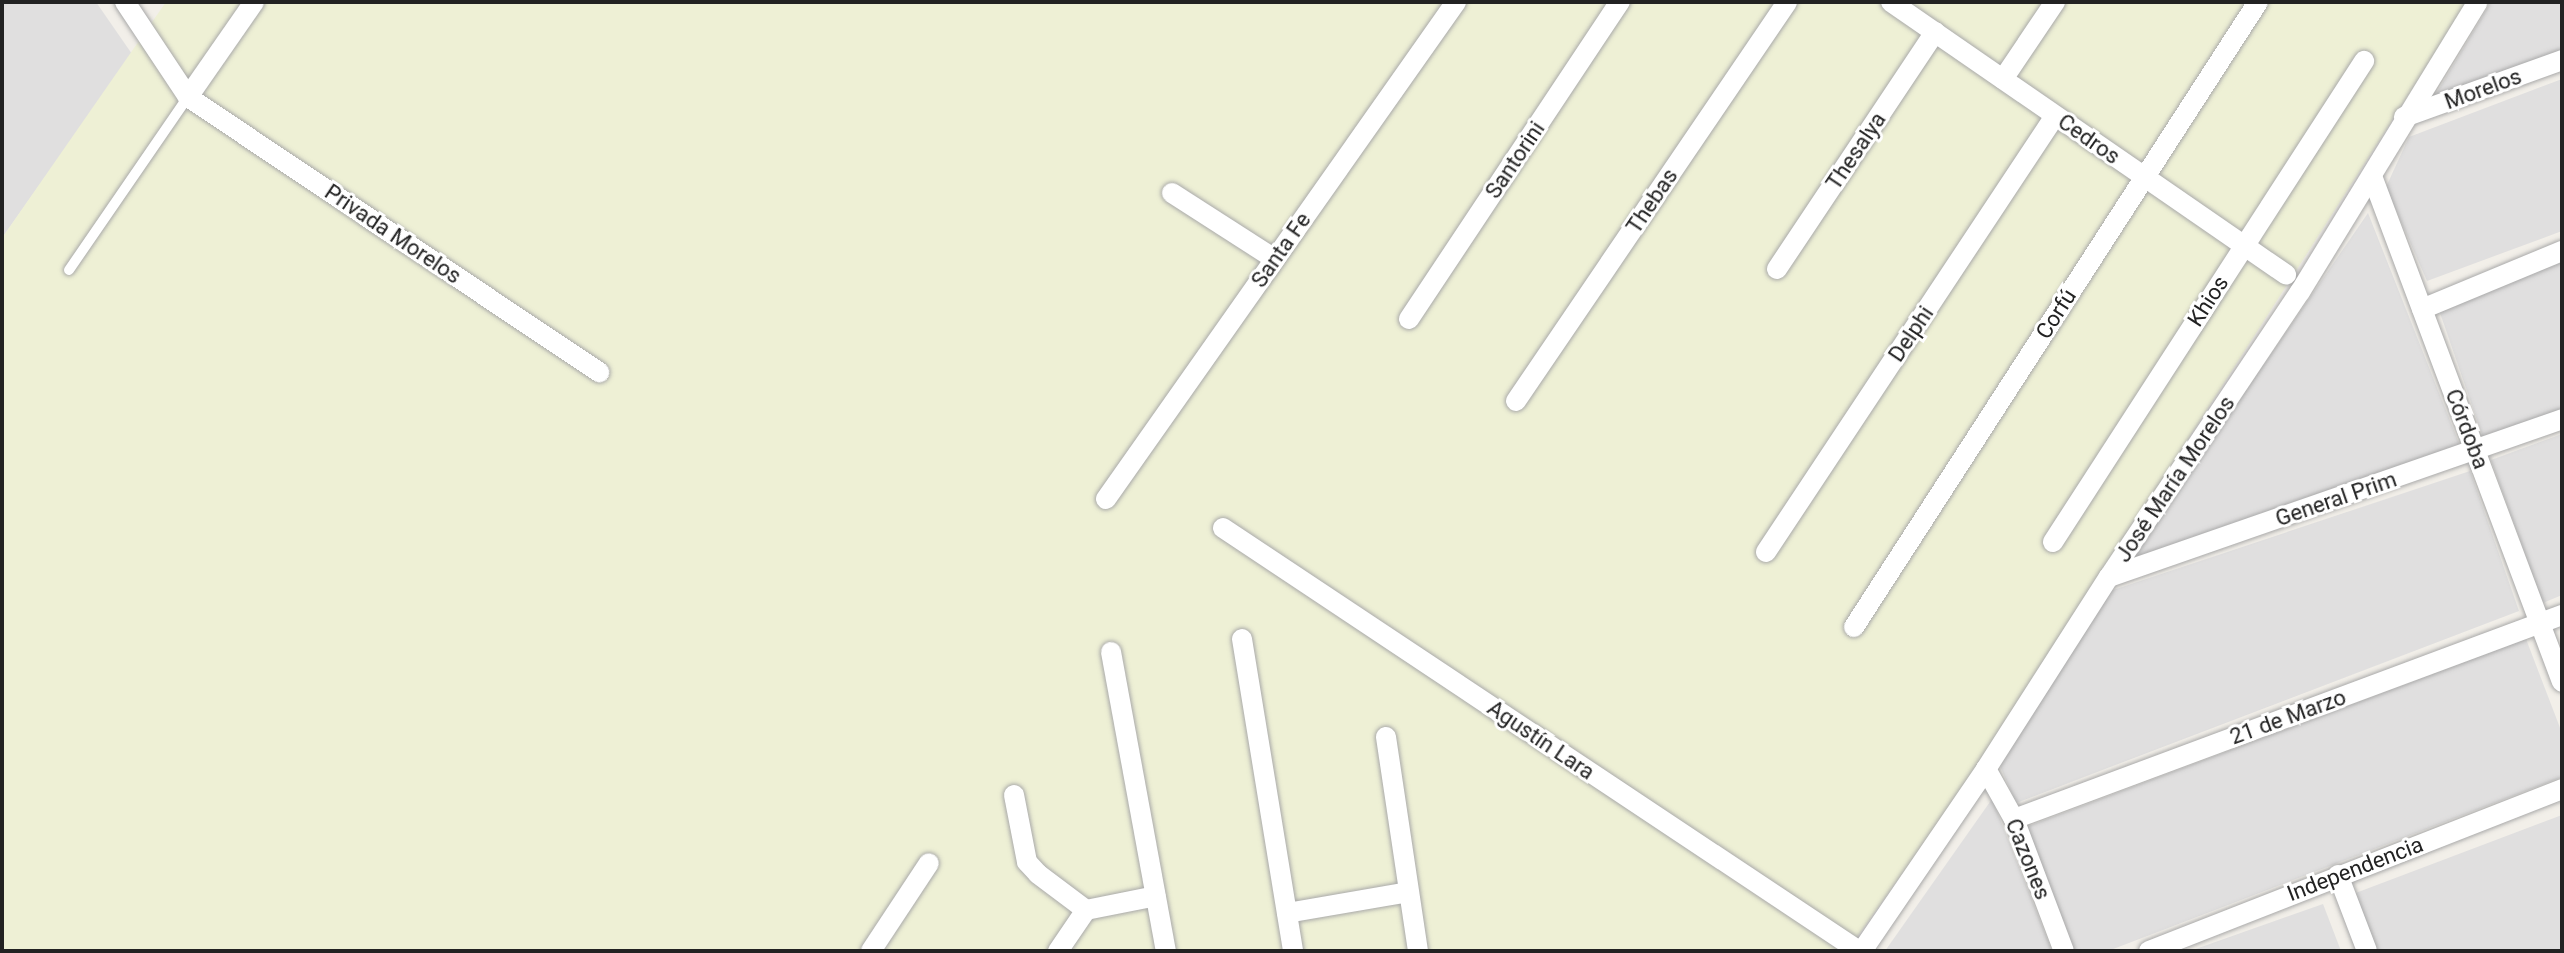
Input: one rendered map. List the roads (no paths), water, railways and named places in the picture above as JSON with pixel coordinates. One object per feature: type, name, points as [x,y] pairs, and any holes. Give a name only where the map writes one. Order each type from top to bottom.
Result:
[{"type":"street","points":[[125,2],[188,97],[254,2]]},
{"type":"street","name":"Santa Fe","points":[[1106,499],[1456,2]]},
{"type":"street","name":"Santorini","points":[[1409,319],[1620,2]]},
{"type":"street","name":"Thebas","points":[[1516,401],[1787,2]]},
{"type":"street","name":"Cedros","points":[[1891,2],[1913,8],[1935,32],[2286,275]]},
{"type":"street","points":[[2003,79],[2055,2]]},
{"type":"street","name":"Corfú","points":[[1854,627],[2258,2]]},
{"type":"street","name":"José María Morelos","points":[[1861,951],[1986,769],[2109,577],[2300,292],[2372,176],[2404,117],[2478,2]]},
{"type":"street","name":"Thesalya","points":[[1777,269],[1935,32]]},
{"type":"street","name":"Morelos","points":[[2404,117],[2562,60]]},
{"type":"street","name":"Khios","points":[[2053,542],[2364,61]]},
{"type":"street","name":"Privada Morelos","points":[[188,97],[599,372]]},
{"type":"street","name":"Delphi","points":[[1766,552],[2055,116]]},
{"type":"street","name":"Córdoba","points":[[2372,176],[2562,682]]},
{"type":"street","points":[[1172,193],[1275,259]]},
{"type":"street","points":[[2422,309],[2562,251]]},
{"type":"street","name":"General Prim","points":[[2109,577],[2562,419]]},
{"type":"street","name":"Agustín Lara","points":[[1223,528],[1861,951]]},
{"type":"street","name":"21 de Marzo","points":[[2014,819],[2562,615]]},
{"type":"street","points":[[1242,639],[1293,951]]},
{"type":"street","points":[[1111,652],[1166,951]]},
{"type":"street","points":[[1386,737],[1418,951]]},
{"type":"street","name":"Cazones","points":[[1986,769],[2014,819],[2064,951]]},
{"type":"street","name":"Independencia","points":[[2149,951],[2562,789]]},
{"type":"street","points":[[1014,795],[1027,862],[1086,910]]},
{"type":"street","points":[[871,951],[929,863]]},
{"type":"street","points":[[2338,875],[2367,951]]},
{"type":"street","points":[[1287,913],[1408,892]]},
{"type":"street","points":[[1058,951],[1086,910],[1156,896]]},
{"type":"lane","points":[[69,270],[188,97]]}]
